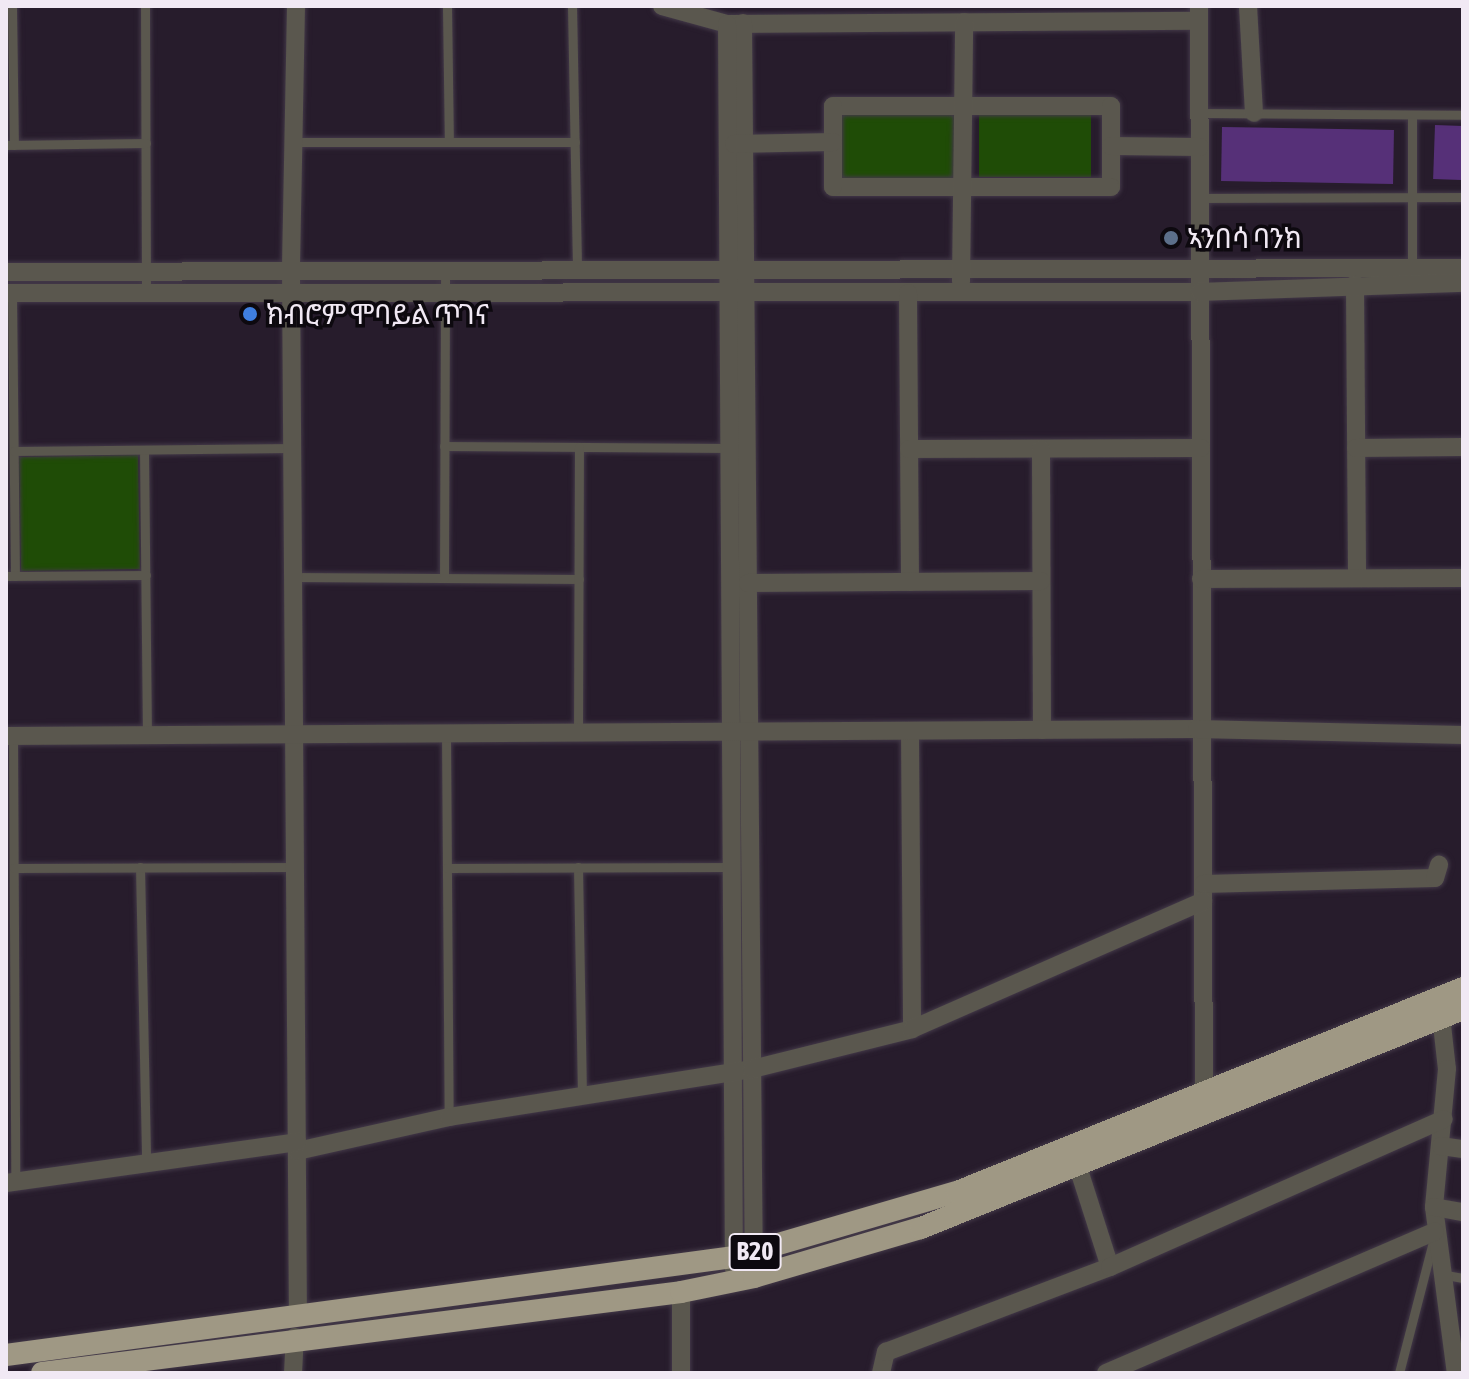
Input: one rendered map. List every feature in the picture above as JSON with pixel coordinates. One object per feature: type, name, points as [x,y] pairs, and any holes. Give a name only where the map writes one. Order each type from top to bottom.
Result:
[{"type":"highway","name":"B20","points":[[47,1372],[295,1337],[681,1292],[744,1279],[921,1228],[1078,1167],[1204,1107],[1448,1007],[1463,988]]},
{"type":"highway","name":"B20","points":[[6,1355],[298,1313],[744,1255],[957,1192],[1204,1107]]},
{"type":"highway","points":[[47,1372],[49,1349]]},
{"type":"street","points":[[296,6],[291,293],[298,1313]]},
{"type":"street","points":[[662,6],[735,23],[964,22],[1199,14],[1201,579],[1197,729],[1203,892],[1204,1107]]},
{"type":"street","points":[[1248,6],[1254,113]]},
{"type":"street","points":[[961,293],[964,22]]},
{"type":"street","points":[[735,23],[737,293],[748,583],[740,732]]},
{"type":"street","points":[[833,106],[1111,106],[1111,187],[833,187],[833,142],[833,106]]},
{"type":"street","points":[[736,144],[833,142]]},
{"type":"street","points":[[1111,146],[1200,147]]},
{"type":"street","points":[[9,272],[1200,268],[1412,276],[1463,283]]},
{"type":"street","points":[[9,293],[1200,292],[1355,284],[1463,268]]},
{"type":"street","points":[[1355,284],[1357,578]]},
{"type":"street","points":[[737,293],[729,448],[740,732],[741,867],[733,1069],[744,1255]]},
{"type":"street","points":[[908,293],[910,582]]},
{"type":"street","points":[[1356,448],[1463,447]]},
{"type":"street","points":[[909,449],[1201,448]]},
{"type":"street","points":[[1041,449],[1042,730]]},
{"type":"street","points":[[1201,579],[1463,578]]},
{"type":"street","points":[[748,583],[1041,581]]},
{"type":"street","points":[[10,736],[1197,729],[1463,735]]},
{"type":"street","points":[[910,731],[912,1029]]},
{"type":"street","points":[[11,1183],[146,1163],[297,1147],[449,1117],[733,1069],[752,1069],[912,1029],[1203,892],[1435,878],[1439,865]]},
{"type":"street","points":[[741,867],[752,1069],[744,1279]]},
{"type":"street","points":[[1448,1007],[1455,1071],[1444,1119],[1434,1207],[1435,1231],[1455,1276],[1456,1373]]},
{"type":"street","points":[[881,1373],[886,1352],[1110,1267],[1444,1119]]},
{"type":"street","points":[[1441,1146],[1463,1149]]},
{"type":"street","points":[[1078,1167],[1110,1267]]},
{"type":"street","points":[[1434,1207],[1463,1212]]},
{"type":"street","points":[[1106,1373],[1435,1231]]},
{"type":"street","points":[[681,1292],[681,1373]]},
{"type":"street","points":[[293,1373],[295,1337]]},
{"type":"lane","points":[[12,6],[10,145],[146,143]]},
{"type":"lane","points":[[145,6],[146,293]]},
{"type":"lane","points":[[447,6],[449,142]]},
{"type":"lane","points":[[572,6],[577,271]]},
{"type":"lane","points":[[1200,113],[1463,115]]},
{"type":"lane","points":[[1412,115],[1412,276]]},
{"type":"lane","points":[[294,142],[575,142]]},
{"type":"lane","points":[[1200,198],[1463,197]]},
{"type":"lane","points":[[444,578],[445,270]]},
{"type":"lane","points":[[9,272],[14,451],[10,576],[146,575]]},
{"type":"lane","points":[[444,446],[729,448]]},
{"type":"lane","points":[[578,732],[579,447]]},
{"type":"lane","points":[[14,451],[292,448]]},
{"type":"lane","points":[[144,450],[147,734]]},
{"type":"lane","points":[[293,577],[579,579]]},
{"type":"lane","points":[[446,733],[449,1117]]},
{"type":"lane","points":[[10,736],[14,868],[11,1183]]},
{"type":"lane","points":[[140,867],[146,1163]]},
{"type":"lane","points":[[14,868],[295,867]]},
{"type":"lane","points":[[578,867],[582,1095]]},
{"type":"lane","points":[[447,868],[741,867]]},
{"type":"lane","points":[[1399,1373],[1435,1231]]},
{"type":"green space","points":[[979,114],[1091,114],[1091,177],[979,177]]},
{"type":"green space","points":[[842,115],[954,115],[954,178],[842,178]]},
{"type":"green space","points":[[138,455],[140,569],[21,571],[19,457]]},
{"type":"building","points":[[1435,125],[1463,126],[1461,180],[1433,179]]},
{"type":"building","points":[[1222,127],[1394,130],[1393,184],[1221,181]]},
{"type":"place","name":"ኣንበሳ ባንክ","points":[[1171,238]]},
{"type":"place","name":"ክብሮም ሞባይል ጥገና","points":[[250,314]]}]
